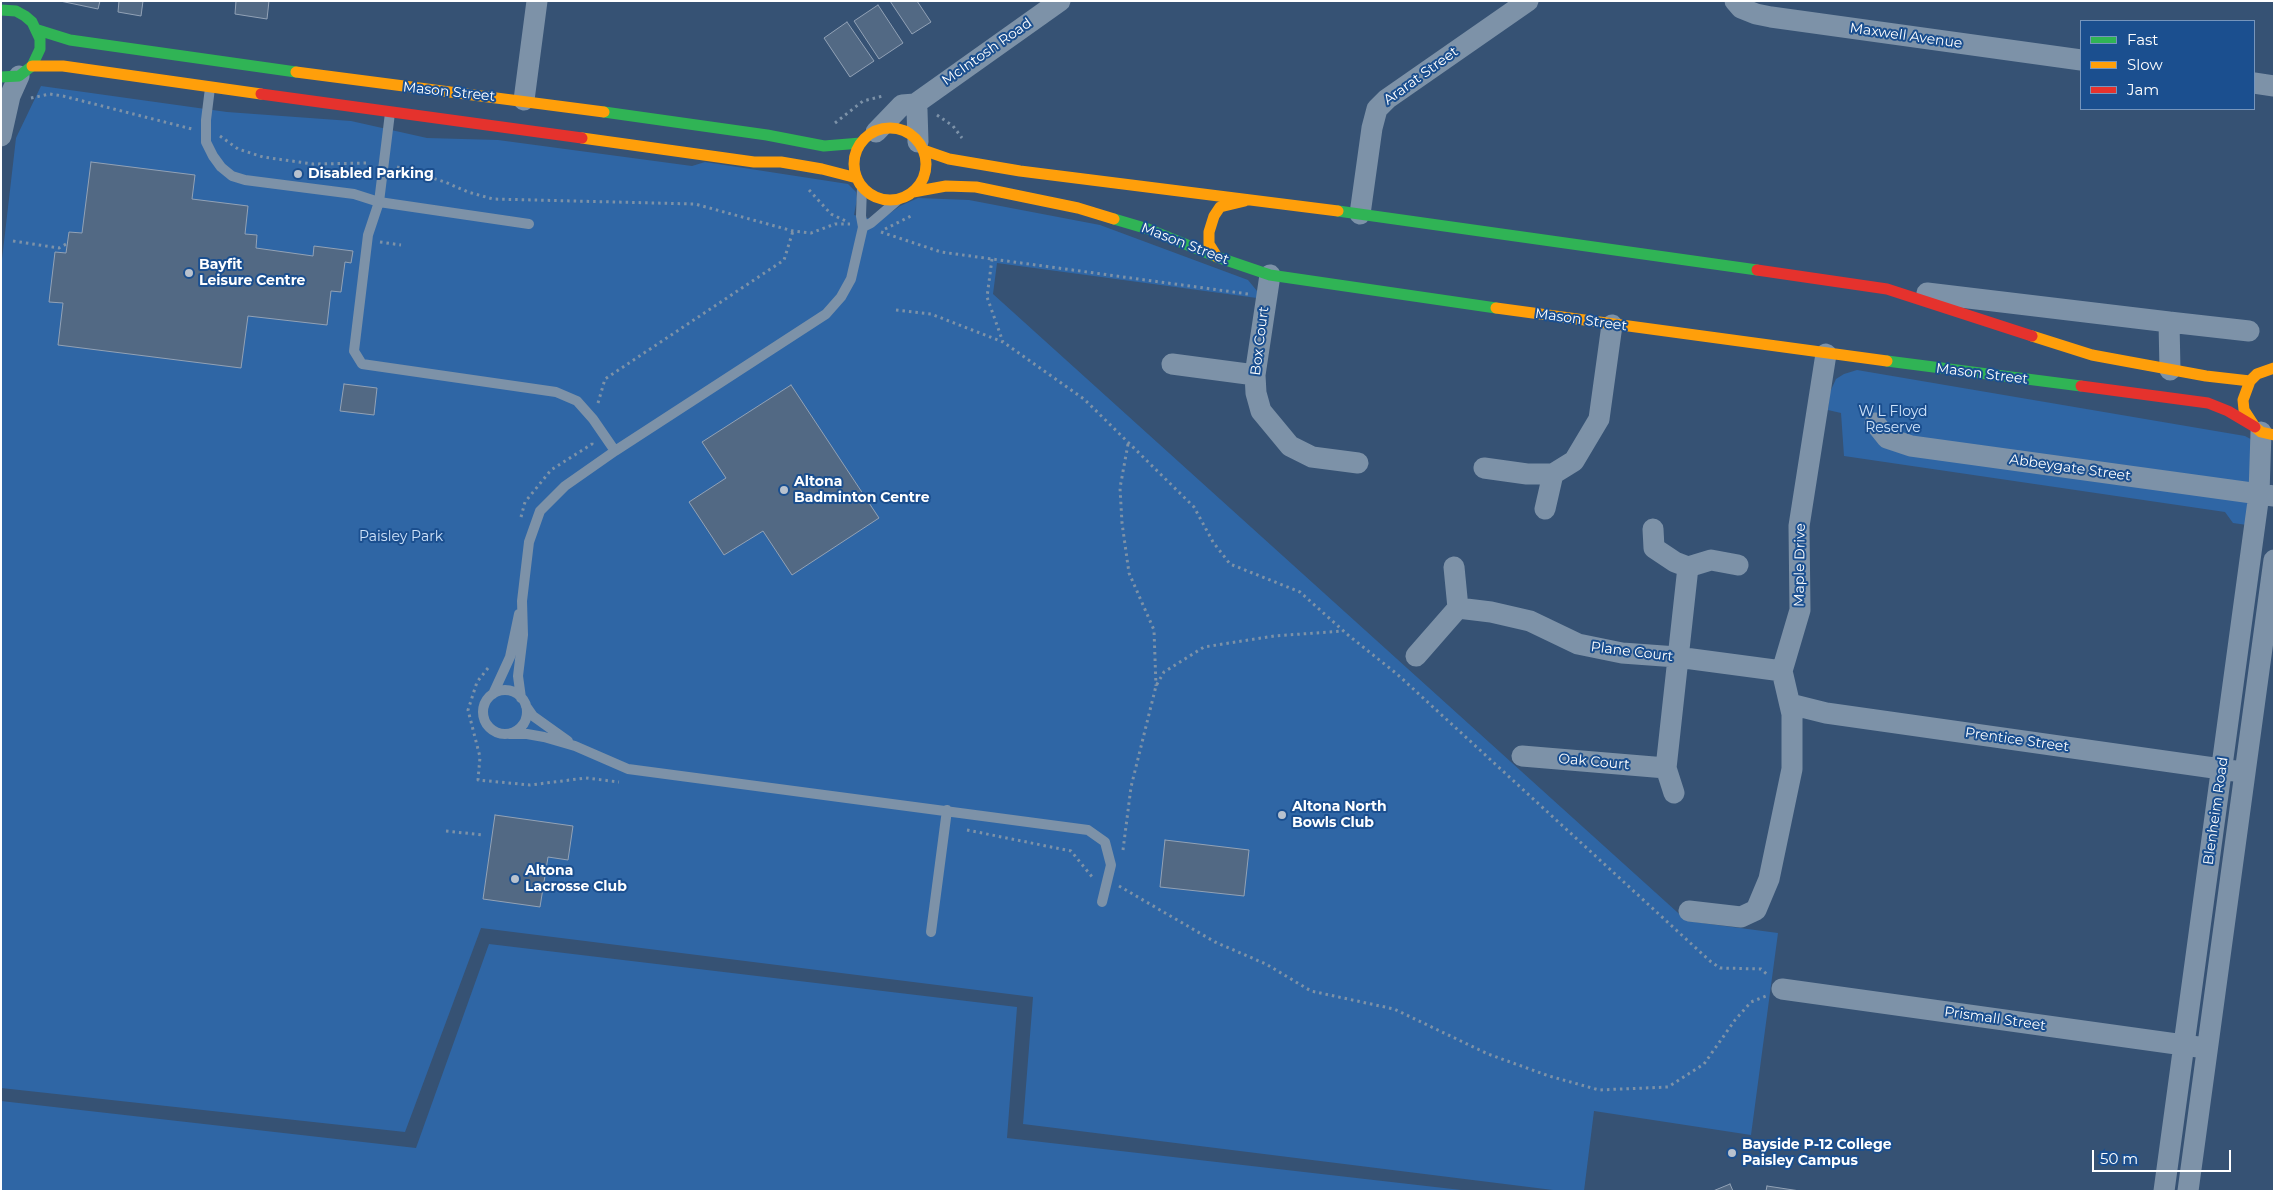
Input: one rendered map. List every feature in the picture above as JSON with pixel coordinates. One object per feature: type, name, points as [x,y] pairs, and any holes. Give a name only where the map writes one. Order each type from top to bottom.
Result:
[{"type":"street","points":[[23,1],[25,16]]},
{"type":"street","points":[[524,100],[537,1]]},
{"type":"street","name":"McIntosh Road","points":[[869,137],[902,105],[923,108],[1060,1]]},
{"type":"street","name":"Ararat Street","points":[[1360,214],[1372,128],[1377,109],[1387,99],[1528,1]]},
{"type":"street","name":"Maxwell Avenue","points":[[1735,1],[1749,11],[1771,17],[2080,60]]},
{"type":"street","points":[[1,10],[16,11],[25,16],[38,30],[40,49],[17,73],[2,132]]},
{"type":"street","name":"Mason Street","points":[[38,30],[70,40],[392,99],[754,162],[782,162],[822,169],[859,182]]},
{"type":"street","name":"Mason Street","points":[[17,73],[63,66],[211,87],[392,99],[524,100],[767,135],[824,146],[869,137]]},
{"type":"street","points":[[2255,83],[2274,86]]},
{"type":"street","points":[[923,108],[917,110],[920,146],[925,159],[924,177],[913,192],[899,199],[882,200],[868,192],[859,182],[854,160],[869,137],[885,129],[903,131],[920,146],[949,159],[1020,171],[1360,214],[1887,289],[2248,331]]},
{"type":"street","name":"Mason Street","points":[[913,192],[946,186],[976,187],[1078,208],[1148,229],[1217,257],[1270,275],[1612,325],[2208,403],[2228,411],[2263,431]]},
{"type":"street","points":[[1217,257],[1209,244],[1209,232],[1214,216],[1220,207],[1246,201]]},
{"type":"street","name":"Box Court","points":[[1270,275],[1255,375],[1256,393],[1261,411],[1290,446],[1312,457],[1358,464]]},
{"type":"street","points":[[1887,289],[2092,355],[2206,376],[2250,381]]},
{"type":"street","points":[[2169,322],[2170,370]]},
{"type":"street","points":[[1484,468],[1527,474],[1554,474],[1574,461],[1599,420],[1612,325]]},
{"type":"street","name":"Maple Drive","points":[[1782,671],[1800,610],[1799,526],[1826,354]]},
{"type":"street","points":[[2263,431],[2244,410],[2243,400],[2245,390],[2250,381],[2270,368],[2271,354]]},
{"type":"street","points":[[1172,364],[1255,375]]},
{"type":"street","name":"Abbeygate Street","points":[[1874,424],[1887,438],[1911,446],[2266,495]]},
{"type":"street","name":"Blenheim Road","points":[[2164,1191],[2221,769],[2266,495],[2263,431]]},
{"type":"street","points":[[1545,509],[1554,474]]},
{"type":"street","points":[[1653,529],[1654,548],[1675,562],[1688,566],[1711,560],[1738,565]]},
{"type":"street","name":"Blenheim Road","points":[[2188,1191],[2274,560]]},
{"type":"street","points":[[1674,793],[1666,768],[1688,566]]},
{"type":"street","points":[[1416,656],[1458,608],[1454,567]]},
{"type":"street","name":"Plane Court","points":[[1458,608],[1492,612],[1530,621],[1578,644],[1622,653],[1677,657],[1782,671]]},
{"type":"street","points":[[1689,912],[1741,917],[1756,910],[1769,879],[1792,769],[1792,714],[1782,671]]},
{"type":"street","name":"Prentice Street","points":[[1790,704],[1826,713],[2245,772]]},
{"type":"street","name":"Oak Court","points":[[1522,756],[1666,768]]},
{"type":"street","name":"Prismall Street","points":[[1782,989],[2207,1048]]},
{"type":"lane","points":[[211,87],[206,120],[206,142],[212,156],[232,176],[245,180],[354,194],[379,202],[529,224]]},
{"type":"lane","points":[[392,99],[379,202],[368,235],[354,351],[362,364],[556,392],[577,401],[593,419],[615,451]]},
{"type":"lane","points":[[859,182],[863,227],[851,279],[840,297],[826,314],[615,451],[565,486],[540,512],[530,542],[522,601],[510,657],[493,694],[484,706],[484,720],[495,732],[535,735],[575,746],[628,769],[1088,830],[1105,842],[1111,865],[1102,902]]},
{"type":"lane","points":[[863,227],[899,199]]},
{"type":"lane","points":[[509,734],[515,732],[524,723],[526,710],[518,676],[523,636],[522,601]]},
{"type":"lane","points":[[493,694],[498,691],[511,691],[523,701],[533,716],[575,746]]},
{"type":"lane","points":[[930,932],[947,810]]},
{"type":"path","points":[[29,98],[50,94],[63,96],[195,130]]},
{"type":"path","points":[[830,128],[841,116],[863,101],[874,97],[890,96]]},
{"type":"path","points":[[923,108],[953,126],[962,137]]},
{"type":"path","points":[[217,134],[238,149],[263,157],[313,164],[369,163]]},
{"type":"path","points":[[396,166],[488,198],[686,204],[722,211],[794,231],[810,233],[835,224],[850,224]]},
{"type":"path","points":[[875,230],[941,252],[1266,296]]},
{"type":"path","points":[[520,520],[525,502],[551,470],[592,444],[593,419],[605,379],[784,260],[794,231]]},
{"type":"path","points":[[13,241],[59,248],[68,243]]},
{"type":"path","points":[[378,241],[401,245]]},
{"type":"path","points":[[992,259],[987,297],[1003,342]]},
{"type":"path","points":[[896,310],[930,314],[1003,342],[1084,400],[1194,508],[1213,542],[1230,564],[1300,592],[1343,631],[1397,674],[1710,961],[1720,968],[1761,969],[1782,989],[1751,1002],[1735,1020],[1704,1064],[1668,1087],[1599,1090],[1549,1076],[1488,1054],[1394,1009],[1311,990],[1266,964],[1215,942],[1121,886],[1093,878],[1071,851],[946,826]]},
{"type":"path","points":[[1128,444],[1120,488],[1122,522],[1129,573],[1154,630],[1156,686]]},
{"type":"path","points":[[1123,858],[1131,786],[1156,686],[1164,672],[1204,648],[1274,636],[1343,631]]},
{"type":"path","points":[[489,666],[477,682],[468,710],[480,757],[478,780],[530,785],[586,778],[623,782]]},
{"type":"path","points":[[446,832],[483,836]]},
{"type":"path","points":[[1121,886],[1122,877]]},
{"type":"green space","name":"Paisley Park","points":[[41,86],[227,112],[351,121],[427,138],[498,140],[692,166],[705,162],[848,184],[856,192],[857,199],[854,215],[879,221],[900,206],[918,198],[969,200],[1100,225],[1248,280],[1257,291],[1257,298],[997,263],[993,294],[1687,921],[1778,933],[1751,1135],[1594,1111],[1584,1191],[1561,1191],[1023,1124],[1033,997],[481,928],[405,1132],[1,1088],[1,268],[16,138]]},
{"type":"green space","name":"W L Floyd Reserve","points":[[1857,370],[2245,436],[2258,443],[2247,525],[2233,523],[2225,512],[1844,456],[1841,413],[1828,410],[1830,392],[1836,379]]},
{"type":"green space","points":[[489,944],[1017,1007],[1007,1138],[1470,1191],[1,1191],[1,1101],[416,1148]]},
{"type":"building","points":[[60,1],[100,1],[98,9]]},
{"type":"building","points":[[119,1],[143,1],[141,16],[118,12]]},
{"type":"building","points":[[236,1],[269,1],[267,19],[235,14]]},
{"type":"building","points":[[890,1],[917,1],[931,22],[912,34]]},
{"type":"building","points":[[878,5],[903,43],[879,59],[854,21]]},
{"type":"building","points":[[847,22],[874,61],[850,77],[824,38]]},
{"type":"building","points":[[91,162],[195,175],[192,199],[248,206],[245,234],[257,235],[256,248],[313,256],[314,246],[353,251],[351,263],[345,262],[341,292],[331,291],[327,325],[248,316],[241,368],[58,345],[63,303],[49,302],[55,252],[66,253],[69,232],[82,233]]},
{"type":"building","points":[[344,384],[377,388],[374,415],[340,411]]},
{"type":"building","name":"Altona Badminton Centre","points":[[791,385],[879,518],[792,575],[763,531],[724,555],[689,502],[726,478],[702,442]]},
{"type":"building","name":"Altona Lacrosse Club","points":[[495,815],[573,826],[568,860],[548,857],[540,907],[483,899]]},
{"type":"building","points":[[1165,840],[1249,850],[1244,896],[1160,887]]},
{"type":"building","points":[[1730,1184],[1733,1191],[1713,1191]]},
{"type":"building","points":[[1767,1186],[1800,1191],[1766,1191]]},
{"type":"traffic: fast","points":[[1,10],[16,11],[25,16],[32,22],[40,39],[40,49],[32,66],[19,76],[1,77]]},
{"type":"traffic: fast","points":[[38,30],[70,40],[296,72]]},
{"type":"traffic: fast","points":[[604,112],[767,135],[824,146],[861,143]]},
{"type":"traffic: fast","points":[[1338,211],[1757,270]]},
{"type":"traffic: fast","points":[[1114,219],[1148,229],[1217,257],[1270,275],[1496,308]]},
{"type":"traffic: fast","points":[[1887,361],[2081,386]]},
{"type":"traffic: slow","points":[[32,66],[63,66],[261,94]]},
{"type":"traffic: slow","points":[[296,72],[604,112]]},
{"type":"traffic: slow","points":[[890,128],[910,134],[920,144],[926,164],[920,184],[910,194],[890,200],[870,194],[860,184],[854,164],[860,144],[870,134],[890,128]]},
{"type":"traffic: slow","points":[[582,138],[754,162],[781,162],[822,169],[857,178]]},
{"type":"traffic: slow","points":[[923,150],[949,159],[1020,171],[1338,211]]},
{"type":"traffic: slow","points":[[913,192],[946,186],[976,187],[1078,208],[1114,219]]},
{"type":"traffic: slow","points":[[1217,257],[1209,244],[1209,232],[1214,216],[1220,207],[1245,201]]},
{"type":"traffic: slow","points":[[1496,308],[1887,361]]},
{"type":"traffic: slow","points":[[2032,336],[2092,355],[2206,376],[2250,381]]},
{"type":"traffic: slow","points":[[2274,368],[2257,374],[2250,381],[2243,400],[2244,410],[2255,427],[2261,432],[2274,435]]},
{"type":"traffic: jam","points":[[261,94],[582,138]]},
{"type":"traffic: jam","points":[[1757,270],[1887,289],[2032,336]]},
{"type":"traffic: jam","points":[[2081,386],[2208,403],[2228,411],[2255,427]]},
{"type":"place","name":"Disabled Parking","points":[[298,174]]},
{"type":"place","name":"Bayfit Leisure Centre","points":[[189,273]]},
{"type":"place","name":"Altona Badminton Centre","points":[[784,490]]},
{"type":"place","name":"Altona North Bowls Club","points":[[1282,815]]},
{"type":"place","name":"Altona Lacrosse Club","points":[[515,879]]},
{"type":"place","name":"Bayside P-12 College Paisley Campus","points":[[1732,1153]]}]
